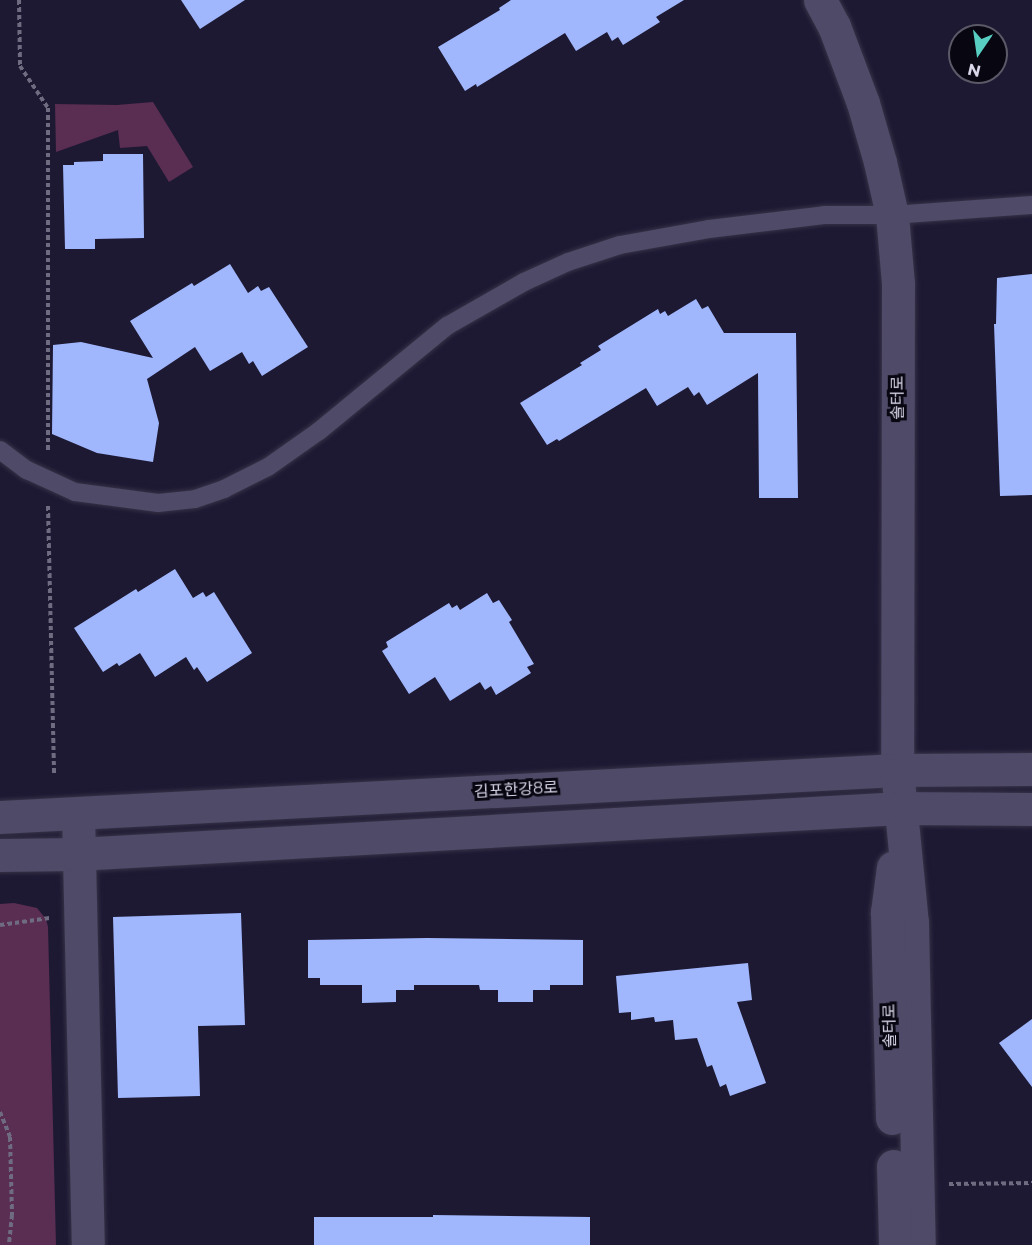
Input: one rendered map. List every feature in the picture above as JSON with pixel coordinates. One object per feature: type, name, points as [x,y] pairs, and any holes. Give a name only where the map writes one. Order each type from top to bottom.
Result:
[{"type":"street","name":"솔터로","points":[[820,0],[834,26],[863,103],[892,216],[898,283],[897,770],[912,922],[919,1245]]},
{"type":"street","name":"김포한강8로","points":[[0,818],[897,770],[1032,769]]},
{"type":"street","name":"솔터로","points":[[895,1245],[887,912],[901,808]]},
{"type":"street","points":[[0,855],[77,854],[901,808],[1032,809]]},
{"type":"street","points":[[78,813],[77,854],[88,1245]]},
{"type":"lane","points":[[0,450],[48,482],[75,492],[158,503],[195,500],[224,489],[268,467],[319,431],[447,326],[524,282],[568,262],[620,245],[670,234],[824,215],[892,216],[1032,205]]},
{"type":"path","points":[[19,0],[21,66],[48,108],[48,482],[54,773]]},
{"type":"path","points":[[0,925],[53,917]]},
{"type":"path","points":[[0,1112],[10,1137],[12,1215],[9,1245]]},
{"type":"path","points":[[916,1184],[1032,1183]]},
{"type":"shaded area","points":[[153,102],[193,167],[169,182],[147,146],[120,148],[118,130],[56,152],[55,104],[117,105]]},
{"type":"shaded area","points":[[14,903],[37,908],[46,919],[48,927],[56,1245],[0,1245],[0,904]]},
{"type":"building","points":[[181,0],[245,0],[200,29]]},
{"type":"building","points":[[511,0],[684,0],[656,17],[660,22],[623,45],[618,37],[612,41],[607,32],[576,51],[565,33],[477,87],[476,84],[465,91],[438,47],[500,10],[499,8]]},
{"type":"building","points":[[103,154],[143,154],[144,238],[95,239],[95,249],[65,249],[63,165],[74,165],[74,162],[103,161]]},
{"type":"building","points":[[230,264],[248,293],[258,286],[261,291],[269,287],[308,347],[262,376],[253,361],[249,364],[242,352],[210,371],[195,347],[147,379],[159,423],[153,462],[97,453],[52,434],[53,345],[81,342],[153,358],[130,321],[192,283],[194,286]]},
{"type":"building","points":[[1032,274],[1032,495],[1000,496],[994,324],[996,324],[997,278]]},
{"type":"building","points":[[696,299],[702,309],[708,306],[724,333],[796,333],[798,498],[759,498],[758,373],[707,405],[699,392],[694,396],[688,387],[657,406],[646,388],[559,441],[557,439],[547,445],[520,403],[582,365],[580,363],[601,350],[598,346],[658,309],[660,314],[665,311],[668,316]]},
{"type":"building","points":[[175,569],[193,598],[203,592],[206,597],[214,592],[252,653],[207,682],[197,667],[194,670],[186,657],[155,677],[140,653],[119,666],[117,663],[103,672],[74,628],[136,589],[138,592]]},
{"type":"building","points":[[487,593],[493,603],[499,600],[512,620],[509,622],[534,664],[527,667],[531,673],[496,695],[491,686],[485,690],[480,682],[450,701],[435,677],[409,694],[382,651],[388,647],[386,642],[449,603],[452,608],[457,605],[460,610]]},
{"type":"building","points":[[241,913],[245,1025],[198,1026],[200,1096],[118,1098],[113,917]]},
{"type":"building","points":[[427,938],[583,940],[583,985],[550,985],[550,990],[533,990],[533,1002],[498,1002],[498,990],[480,990],[479,985],[414,985],[414,990],[396,990],[396,1002],[362,1003],[362,985],[320,985],[320,978],[308,978],[308,940]]},
{"type":"building","points":[[748,963],[752,1000],[737,1002],[766,1083],[730,1096],[726,1084],[720,1087],[712,1065],[707,1067],[697,1038],[675,1040],[673,1020],[655,1022],[654,1017],[631,1020],[631,1012],[619,1013],[616,976]]},
{"type":"building","points":[[1032,1019],[1032,1087],[999,1043]]},
{"type":"building","points":[[433,1215],[590,1217],[590,1245],[314,1245],[314,1217],[433,1217]]}]
